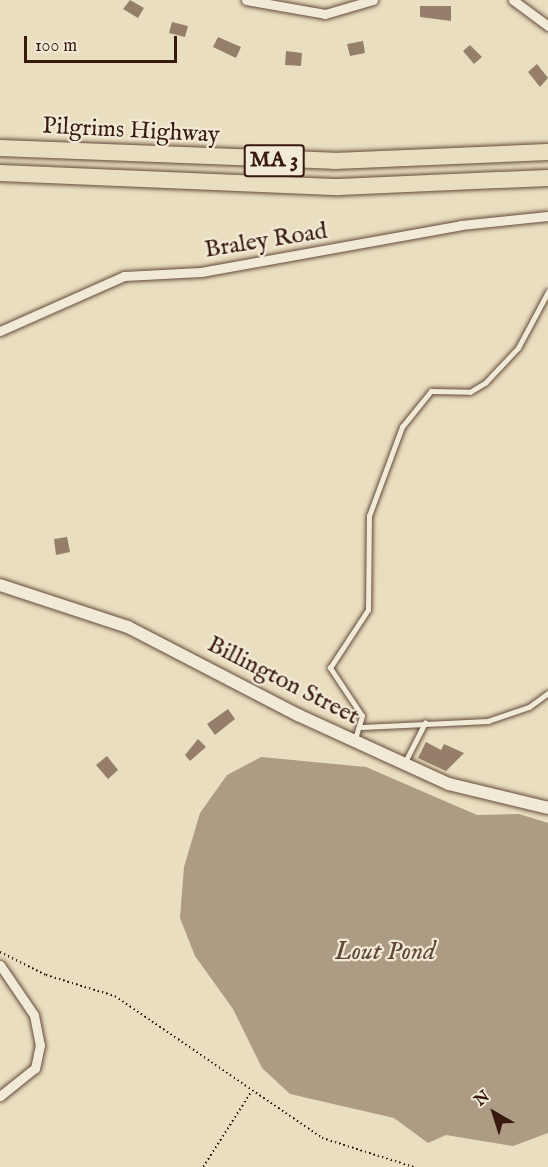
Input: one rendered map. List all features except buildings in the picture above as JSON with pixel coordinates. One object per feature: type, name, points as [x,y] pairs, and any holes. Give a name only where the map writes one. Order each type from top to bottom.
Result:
[{"type":"highway","name":"Pilgrims Highway","points":[[0,148],[301,161],[548,152]]},
{"type":"highway","name":"Pilgrims Highway","points":[[0,173],[339,187],[548,178]]},
{"type":"street","points":[[246,0],[325,14],[374,0]]},
{"type":"street","points":[[513,0],[548,26]]},
{"type":"street","name":"Braley Road","points":[[0,331],[124,276],[201,272],[461,225],[548,216]]},
{"type":"street","name":"Billington Street","points":[[0,585],[128,627],[353,741],[462,789],[548,808]]},
{"type":"street","points":[[0,965],[34,1015],[40,1045],[35,1068],[0,1096]]},
{"type":"lane","points":[[353,741],[362,727],[357,705],[330,668],[368,610],[369,516],[402,427],[432,391],[470,392],[485,383],[518,348],[548,292]]},
{"type":"lane","points":[[362,727],[508,717],[548,693]]},
{"type":"lane","points":[[404,765],[425,723]]},
{"type":"path","points":[[0,952],[46,975],[115,996],[251,1092],[322,1138],[414,1167]]},
{"type":"path","points":[[203,1167],[251,1092]]},
{"type":"water","name":"Lout Pond","points":[[261,757],[366,767],[477,815],[519,814],[548,823],[548,1133],[513,1146],[446,1135],[428,1143],[394,1118],[290,1094],[262,1068],[233,1009],[195,956],[180,918],[184,867],[200,813],[227,775]]}]
